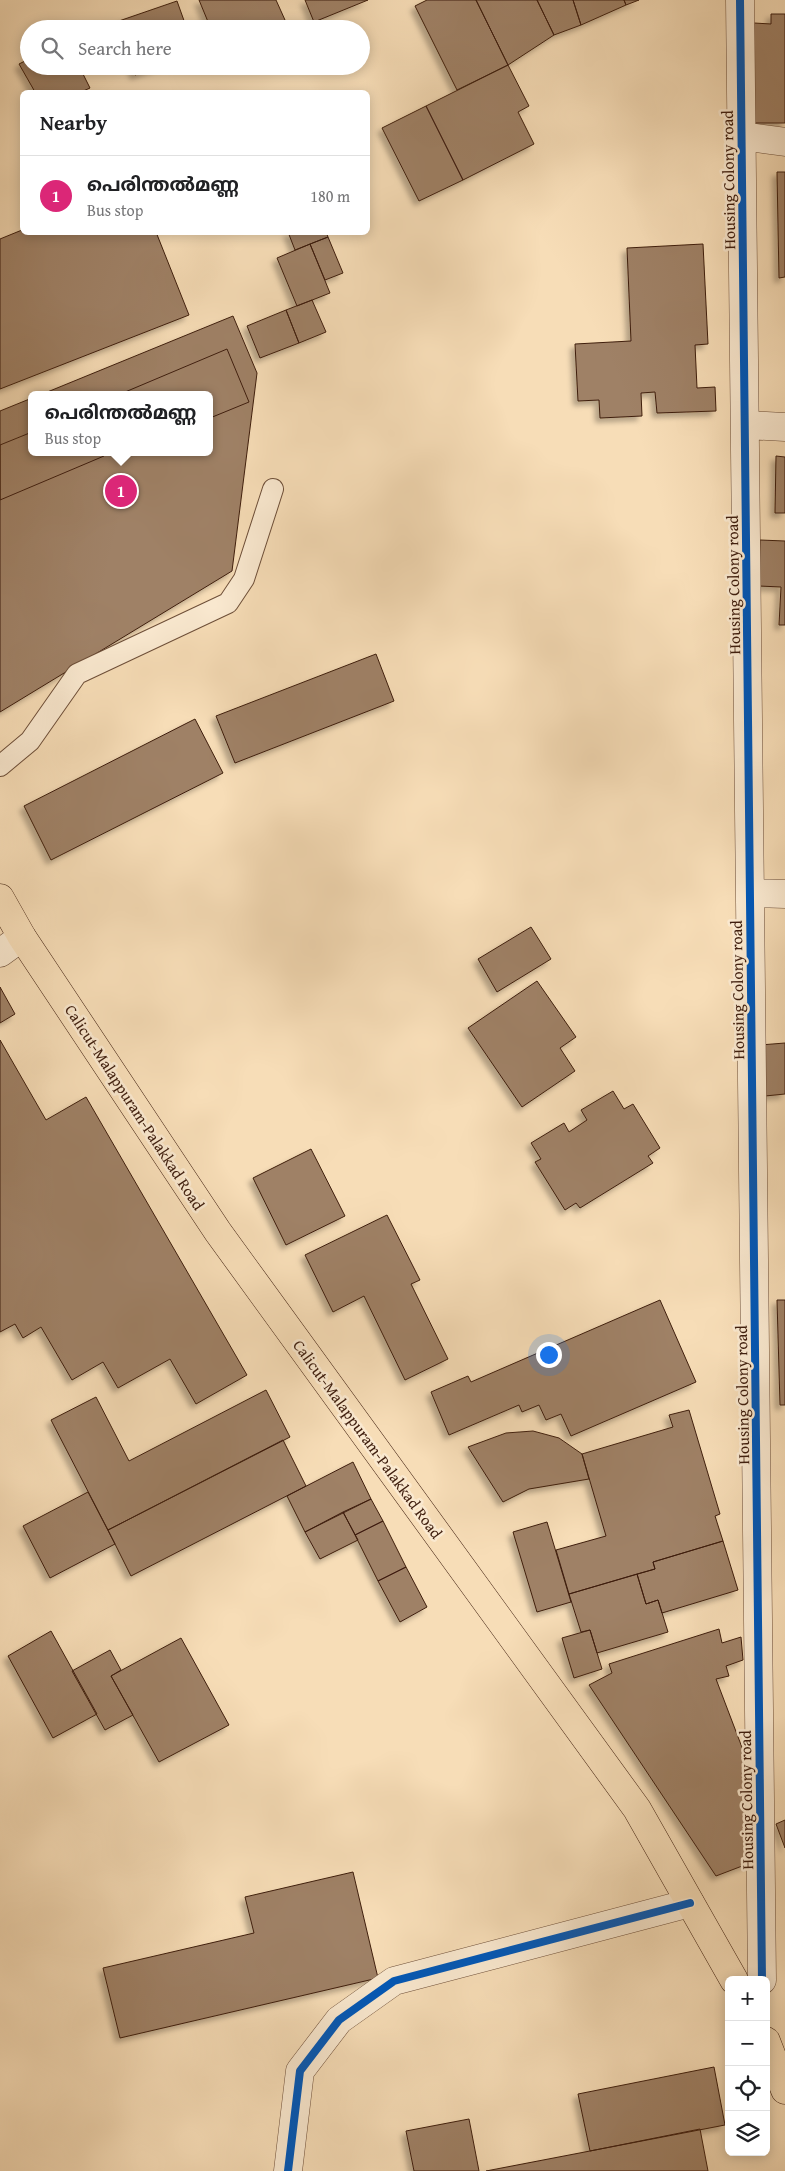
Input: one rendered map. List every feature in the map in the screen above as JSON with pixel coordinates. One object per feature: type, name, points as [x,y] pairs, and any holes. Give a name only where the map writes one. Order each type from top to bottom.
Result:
[{"type":"highway","name":"Calicut-Malappuram-Palakkad Road","points":[[0,898],[22,936],[218,1232],[637,1809],[732,1976]]},
{"type":"highway","points":[[770,2049],[782,2073]]},
{"type":"street","name":"Housing Colony road","points":[[740,0],[762,1976]]},
{"type":"street","points":[[742,136],[785,142]]},
{"type":"street","points":[[745,424],[785,427]]},
{"type":"street","points":[[750,892],[785,894]]},
{"type":"street","points":[[0,953],[22,936]]},
{"type":"street","points":[[288,2171],[300,2071],[339,2020],[394,1981],[690,1903]]},
{"type":"lane","points":[[0,766],[30,740],[77,674],[228,603],[244,578],[273,489]]},
{"type":"building","points":[[199,0],[276,0],[285,20],[207,20]]},
{"type":"building","points":[[305,0],[368,0],[319,20],[313,20]]},
{"type":"building","points":[[427,0],[476,0],[508,65],[457,90],[415,6]]},
{"type":"building","points":[[476,0],[537,0],[554,35],[508,65]]},
{"type":"building","points":[[537,0],[573,0],[581,25],[554,35]]},
{"type":"building","points":[[573,0],[624,0],[626,5],[581,25]]},
{"type":"building","points":[[624,0],[639,0],[626,5]]},
{"type":"building","points":[[177,1],[184,20],[122,20]]},
{"type":"building","points":[[771,14],[785,14],[785,123],[753,123],[754,23],[771,24]]},
{"type":"building","points":[[508,65],[529,106],[518,112],[534,144],[463,180],[426,106]]},
{"type":"building","points":[[25,75],[84,75],[90,88],[86,90],[34,90]]},
{"type":"building","points":[[426,106],[463,180],[419,201],[382,128]]},
{"type":"building","points":[[777,172],[785,172],[785,277],[779,278]]},
{"type":"building","points":[[20,231],[20,235],[157,235],[189,315],[0,389],[0,239]]},
{"type":"building","points":[[289,235],[327,235],[328,237],[295,250]]},
{"type":"building","points":[[328,237],[343,273],[325,280],[310,244]]},
{"type":"building","points":[[310,244],[330,293],[297,306],[277,258]]},
{"type":"building","points":[[703,244],[708,344],[695,345],[697,388],[715,387],[716,411],[657,413],[655,392],[641,393],[642,416],[600,418],[599,400],[578,401],[575,344],[631,341],[627,248]]},
{"type":"building","points":[[312,300],[326,332],[299,343],[286,310]]},
{"type":"building","points":[[286,310],[299,343],[260,358],[247,326]]},
{"type":"building","points":[[233,316],[257,373],[232,571],[0,712],[0,411],[28,400],[28,456],[213,456],[213,391],[50,391]]},
{"type":"building","points":[[227,349],[249,402],[213,417],[213,391],[127,391]]},
{"type":"building","points":[[28,434],[28,456],[104,456],[0,500],[0,445]]},
{"type":"building","points":[[776,456],[785,457],[785,513],[775,513]]},
{"type":"building","points":[[760,540],[785,541],[785,625],[779,625],[781,587],[759,586]]},
{"type":"building","points":[[376,654],[394,701],[235,763],[216,716]]},
{"type":"building","points":[[195,719],[223,773],[51,860],[24,806]]},
{"type":"building","points":[[531,927],[551,959],[497,992],[478,959]]},
{"type":"building","points":[[537,981],[576,1037],[560,1048],[575,1071],[522,1107],[468,1028]]},
{"type":"building","points":[[0,987],[15,1014],[0,1023]]},
{"type":"building","points":[[0,1040],[46,1120],[86,1097],[247,1375],[196,1404],[170,1359],[118,1388],[103,1362],[72,1380],[41,1327],[23,1338],[15,1324],[0,1332]]},
{"type":"building","points":[[785,1043],[785,1094],[765,1096],[760,1045]]},
{"type":"building","points":[[613,1091],[624,1109],[633,1104],[660,1148],[648,1156],[653,1163],[580,1208],[576,1203],[565,1210],[535,1162],[541,1159],[531,1143],[564,1123],[569,1132],[587,1120],[581,1110]]},
{"type":"building","points":[[311,1149],[345,1216],[286,1245],[253,1178]]},
{"type":"building","points":[[387,1215],[420,1280],[411,1284],[448,1359],[405,1380],[364,1296],[333,1312],[305,1255]]},
{"type":"building","points":[[660,1300],[696,1382],[571,1436],[561,1414],[546,1420],[539,1405],[522,1412],[519,1405],[449,1435],[431,1392],[468,1376],[471,1382]]},
{"type":"building","points":[[777,1300],[785,1300],[785,1405],[780,1405]]},
{"type":"building","points":[[266,1390],[290,1437],[108,1530],[51,1420],[96,1397],[129,1461]]},
{"type":"building","points":[[689,1410],[720,1514],[715,1516],[723,1541],[653,1562],[655,1569],[569,1594],[556,1550],[606,1536],[582,1454],[673,1427],[669,1415]]},
{"type":"building","points":[[533,1431],[559,1438],[582,1454],[589,1479],[529,1489],[503,1502],[468,1447],[506,1433]]},
{"type":"building","points":[[283,1440],[306,1486],[131,1576],[108,1530]]},
{"type":"building","points":[[353,1462],[371,1499],[305,1532],[287,1496]]},
{"type":"building","points":[[88,1492],[115,1544],[50,1578],[23,1526]]},
{"type":"building","points":[[371,1499],[383,1521],[355,1535],[343,1512]]},
{"type":"building","points":[[343,1512],[358,1540],[320,1559],[305,1532]]},
{"type":"building","points":[[383,1521],[406,1567],[378,1581],[355,1535]]},
{"type":"building","points":[[547,1522],[571,1602],[537,1612],[513,1532]]},
{"type":"building","points":[[723,1541],[738,1590],[662,1613],[658,1600],[646,1604],[637,1574],[655,1569],[653,1562]]},
{"type":"building","points":[[406,1567],[427,1607],[400,1622],[378,1581]]},
{"type":"building","points":[[637,1574],[646,1604],[658,1600],[668,1632],[597,1653],[590,1630],[581,1632],[569,1594]]},
{"type":"building","points":[[719,1629],[722,1643],[741,1637],[743,1660],[726,1666],[729,1676],[716,1679],[751,1771],[750,1863],[716,1876],[589,1685],[612,1673],[609,1664]]},
{"type":"building","points":[[590,1630],[602,1669],[574,1678],[562,1638]]},
{"type":"building","points":[[51,1631],[97,1714],[53,1738],[8,1656]]},
{"type":"building","points":[[181,1638],[229,1725],[159,1762],[111,1676]]},
{"type":"building","points":[[110,1650],[121,1670],[111,1676],[133,1715],[105,1730],[72,1671]]},
{"type":"building","points":[[785,1820],[785,1848],[776,1824]]},
{"type":"building","points":[[353,1872],[378,1978],[120,2038],[103,1968],[254,1933],[245,1897]]},
{"type":"building","points":[[714,2067],[725,2125],[590,2151],[578,2094]]},
{"type":"building","points":[[469,2119],[479,2171],[414,2171],[406,2131]]},
{"type":"building","points":[[700,2129],[708,2171],[486,2171],[590,2151]]},
{"type":"cycle path","points":[[740,0],[762,1976]]},
{"type":"cycle path","points":[[288,2171],[300,2071],[339,2020],[394,1981],[690,1903]]},
{"type":"place","name":"പെരിന്തൽമണ്ണ","points":[[121,491]]}]
